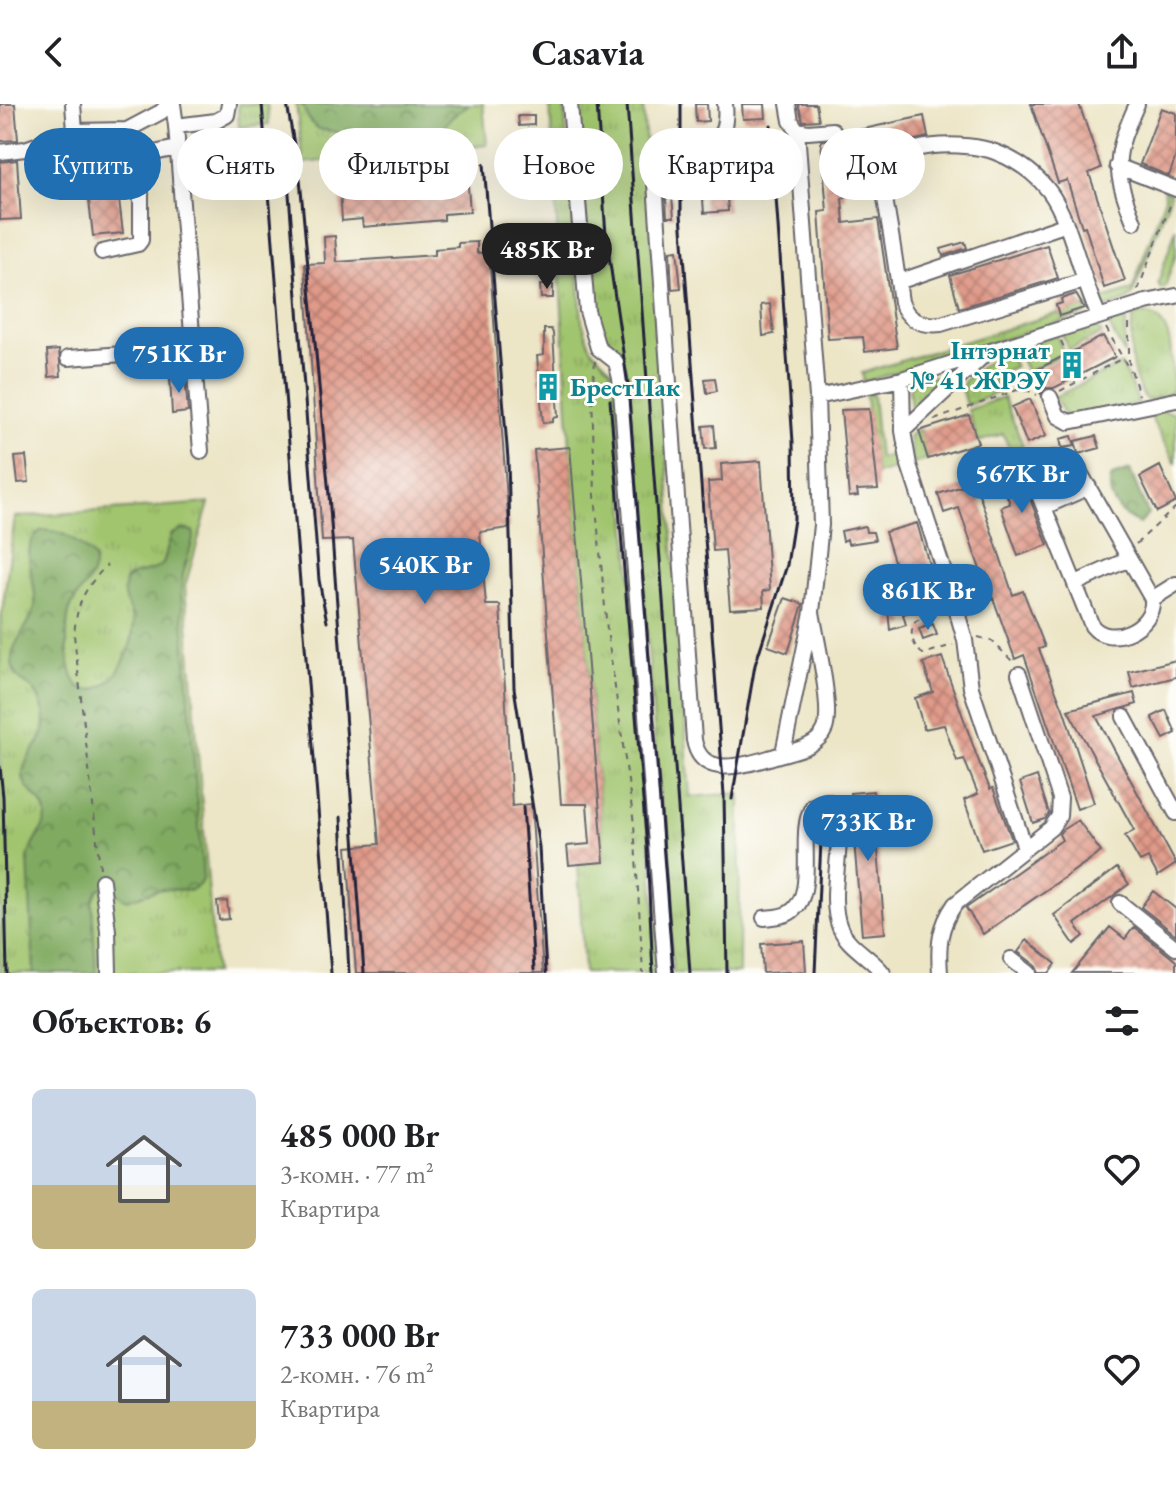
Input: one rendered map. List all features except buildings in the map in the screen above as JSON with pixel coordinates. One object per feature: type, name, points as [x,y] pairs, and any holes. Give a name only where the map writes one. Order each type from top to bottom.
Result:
[{"type":"street","points":[[73,104],[75,128]]},
{"type":"street","points":[[102,252],[138,244],[141,240],[141,161],[145,155],[177,148],[171,104],[131,128]]},
{"type":"street","points":[[176,126],[216,121],[227,115],[229,104]]},
{"type":"street","points":[[570,104],[584,297],[598,348],[611,355],[620,378],[666,973]]},
{"type":"street","points":[[725,104],[724,124],[712,143],[666,156],[658,168],[655,183],[694,740],[706,761],[723,767],[737,766],[816,742],[826,728],[827,707],[812,612]]},
{"type":"street","points":[[788,104],[796,128]]},
{"type":"street","points":[[1134,222],[1120,186],[1117,166],[1137,104]]},
{"type":"street","points":[[1083,281],[930,325],[920,323],[904,311],[884,176],[887,166],[902,154],[953,145],[972,146],[1001,154],[1026,169],[1051,194],[1099,316]]},
{"type":"street","points":[[0,152],[24,149]]},
{"type":"street","points":[[1117,166],[1174,195]]},
{"type":"street","points":[[181,200],[201,451]]},
{"type":"street","points":[[783,753],[812,612],[821,525],[817,397],[802,200]]},
{"type":"street","points":[[898,282],[1064,225]]},
{"type":"street","points":[[817,397],[902,379],[1132,306],[1176,296]]},
{"type":"street","points":[[68,358],[193,349]]},
{"type":"street","points":[[903,431],[989,351]]},
{"type":"street","points":[[902,379],[903,431],[909,465],[965,640],[971,688],[1025,848]]},
{"type":"street","points":[[1050,397],[1058,416],[1069,422],[1176,400]]},
{"type":"street","points":[[1063,458],[1071,463],[1089,487],[1152,599],[1152,611],[1143,624],[1117,636],[1105,636],[1092,626],[1034,478],[1046,460],[1063,458]]},
{"type":"street","points":[[1044,507],[1089,487]]},
{"type":"street","points":[[1076,583],[1128,556]]},
{"type":"street","points":[[1152,599],[1176,584]]},
{"type":"street","points":[[940,973],[939,939],[947,915],[965,895],[1056,823],[1061,808],[1019,674]]},
{"type":"street","points":[[1124,717],[1175,808]]},
{"type":"street","points":[[764,918],[788,914],[799,902],[804,887],[807,818],[813,806],[827,801],[833,804],[838,818],[835,904],[840,927],[855,948],[883,973]]},
{"type":"street","points":[[102,881],[109,973]]},
{"type":"street","points":[[1120,903],[1176,948]]},
{"type":"street","points":[[1011,959],[1029,973]]},
{"type":"path","points":[[1133,376],[1128,334],[1132,306],[1174,195]]},
{"type":"path","points":[[1099,316],[1133,376],[1142,401]]},
{"type":"path","points":[[598,348],[592,379],[595,495],[607,630],[634,824],[643,973]]},
{"type":"path","points":[[1050,397],[1123,358]]},
{"type":"path","points":[[930,421],[1017,390],[1033,393]]},
{"type":"path","points":[[1128,556],[1176,507]]},
{"type":"path","points":[[102,881],[74,635],[81,596],[107,565]]},
{"type":"path","points":[[955,605],[916,621],[911,633],[916,648],[923,654],[979,637],[992,641],[1010,658],[1019,674]]},
{"type":"green space","points":[[238,104],[267,104],[269,124],[239,127]]},
{"type":"green space","points":[[296,104],[483,104],[487,145],[478,146],[478,128],[319,128],[319,161],[303,163],[303,128],[299,128]]},
{"type":"green space","points":[[302,104],[469,104],[443,128],[319,129],[310,122]]},
{"type":"green space","points":[[550,104],[564,104],[566,128],[551,128]]},
{"type":"green space","points":[[576,104],[643,104],[645,128],[639,128],[639,200],[650,200],[690,797],[740,793],[739,973],[673,973],[628,386],[621,357],[595,319],[584,200],[623,200],[623,128],[578,128]]},
{"type":"green space","points":[[1163,189],[1170,192],[1170,197],[1132,296],[1105,308],[1097,301],[1132,290],[1165,197]]},
{"type":"green space","points":[[556,200],[572,200],[582,321],[591,348],[612,370],[616,380],[660,973],[584,973],[578,864],[604,861],[570,447]]},
{"type":"green space","points":[[1176,228],[1176,254],[1165,287],[1161,289],[1158,283]]},
{"type":"green space","points":[[1089,306],[1086,314],[864,382],[862,373]]},
{"type":"green space","points":[[1140,314],[1152,316],[1166,330],[1173,388],[1168,396],[1146,400],[1137,381],[1131,339],[1133,318]]},
{"type":"green space","points":[[1122,316],[1126,322],[1124,353],[1108,324],[1108,321]]},
{"type":"green space","points":[[1094,324],[1102,334],[1069,350],[1061,332]]},
{"type":"green space","points":[[1056,334],[1064,353],[1027,372],[1019,349]]},
{"type":"green space","points":[[1005,356],[1015,366],[993,377],[1000,392],[966,405],[962,392],[964,381],[984,364]]},
{"type":"green space","points":[[1121,364],[1139,403],[1066,417],[1055,397]]},
{"type":"green space","points":[[933,376],[938,379],[937,388],[917,406],[911,406],[909,390],[912,383]]},
{"type":"green space","points":[[894,387],[897,388],[905,466],[876,474],[865,391],[873,395],[879,458],[897,454]]},
{"type":"green space","points":[[1003,397],[1023,445],[1010,450],[1003,434],[978,442],[968,410]]},
{"type":"green space","points":[[1160,410],[1176,414],[1176,464],[1153,422],[1152,417]]},
{"type":"green space","points":[[919,429],[928,459],[913,464],[909,436]]},
{"type":"green space","points":[[1130,470],[1148,514],[1140,524],[1120,511],[1110,491],[1112,476]]},
{"type":"green space","points":[[209,503],[185,586],[215,973],[0,973],[0,627],[15,517]]},
{"type":"green space","points":[[182,529],[193,531],[194,536],[181,592],[203,878],[191,890],[160,889],[127,900],[106,887],[98,889],[92,902],[96,973],[34,973],[28,858],[46,814],[41,803],[25,785],[23,773],[27,760],[42,737],[45,718],[38,697],[17,677],[12,664],[15,646],[35,606],[29,556],[33,538],[40,531],[63,534],[94,558],[93,572],[71,607],[67,635],[74,679],[80,688],[92,690],[114,676],[129,649],[133,622],[124,596],[125,581],[163,564],[171,535]]},
{"type":"railway","points":[[262,104],[331,973]]},
{"type":"railway","points":[[287,104],[300,179],[329,495],[364,973]]},
{"type":"railway","points":[[597,104],[606,236],[628,386],[673,973]]},
{"type":"railway","points":[[627,104],[690,973]]},
{"type":"railway","points":[[681,104],[681,214],[724,795],[727,973]]},
{"type":"railway","points":[[732,799],[755,665],[787,565],[794,519],[793,442],[771,125]]},
{"type":"railway","points":[[484,164],[508,459],[514,688],[539,847],[546,973]]},
{"type":"railway","points":[[289,200],[319,580],[327,622]]},
{"type":"railway","points":[[610,400],[647,849],[653,973]]},
{"type":"railway","points":[[0,767],[7,973]]},
{"type":"railway","points":[[523,807],[534,970]]},
{"type":"railway","points":[[341,817],[349,973]]},
{"type":"railway","points":[[815,973],[822,819]]},
{"type":"place","name":"Інтэрнат № 41 ЖРЭУ","points":[[1072,365]]},
{"type":"place","name":"БрестПак","points":[[548,387]]}]
